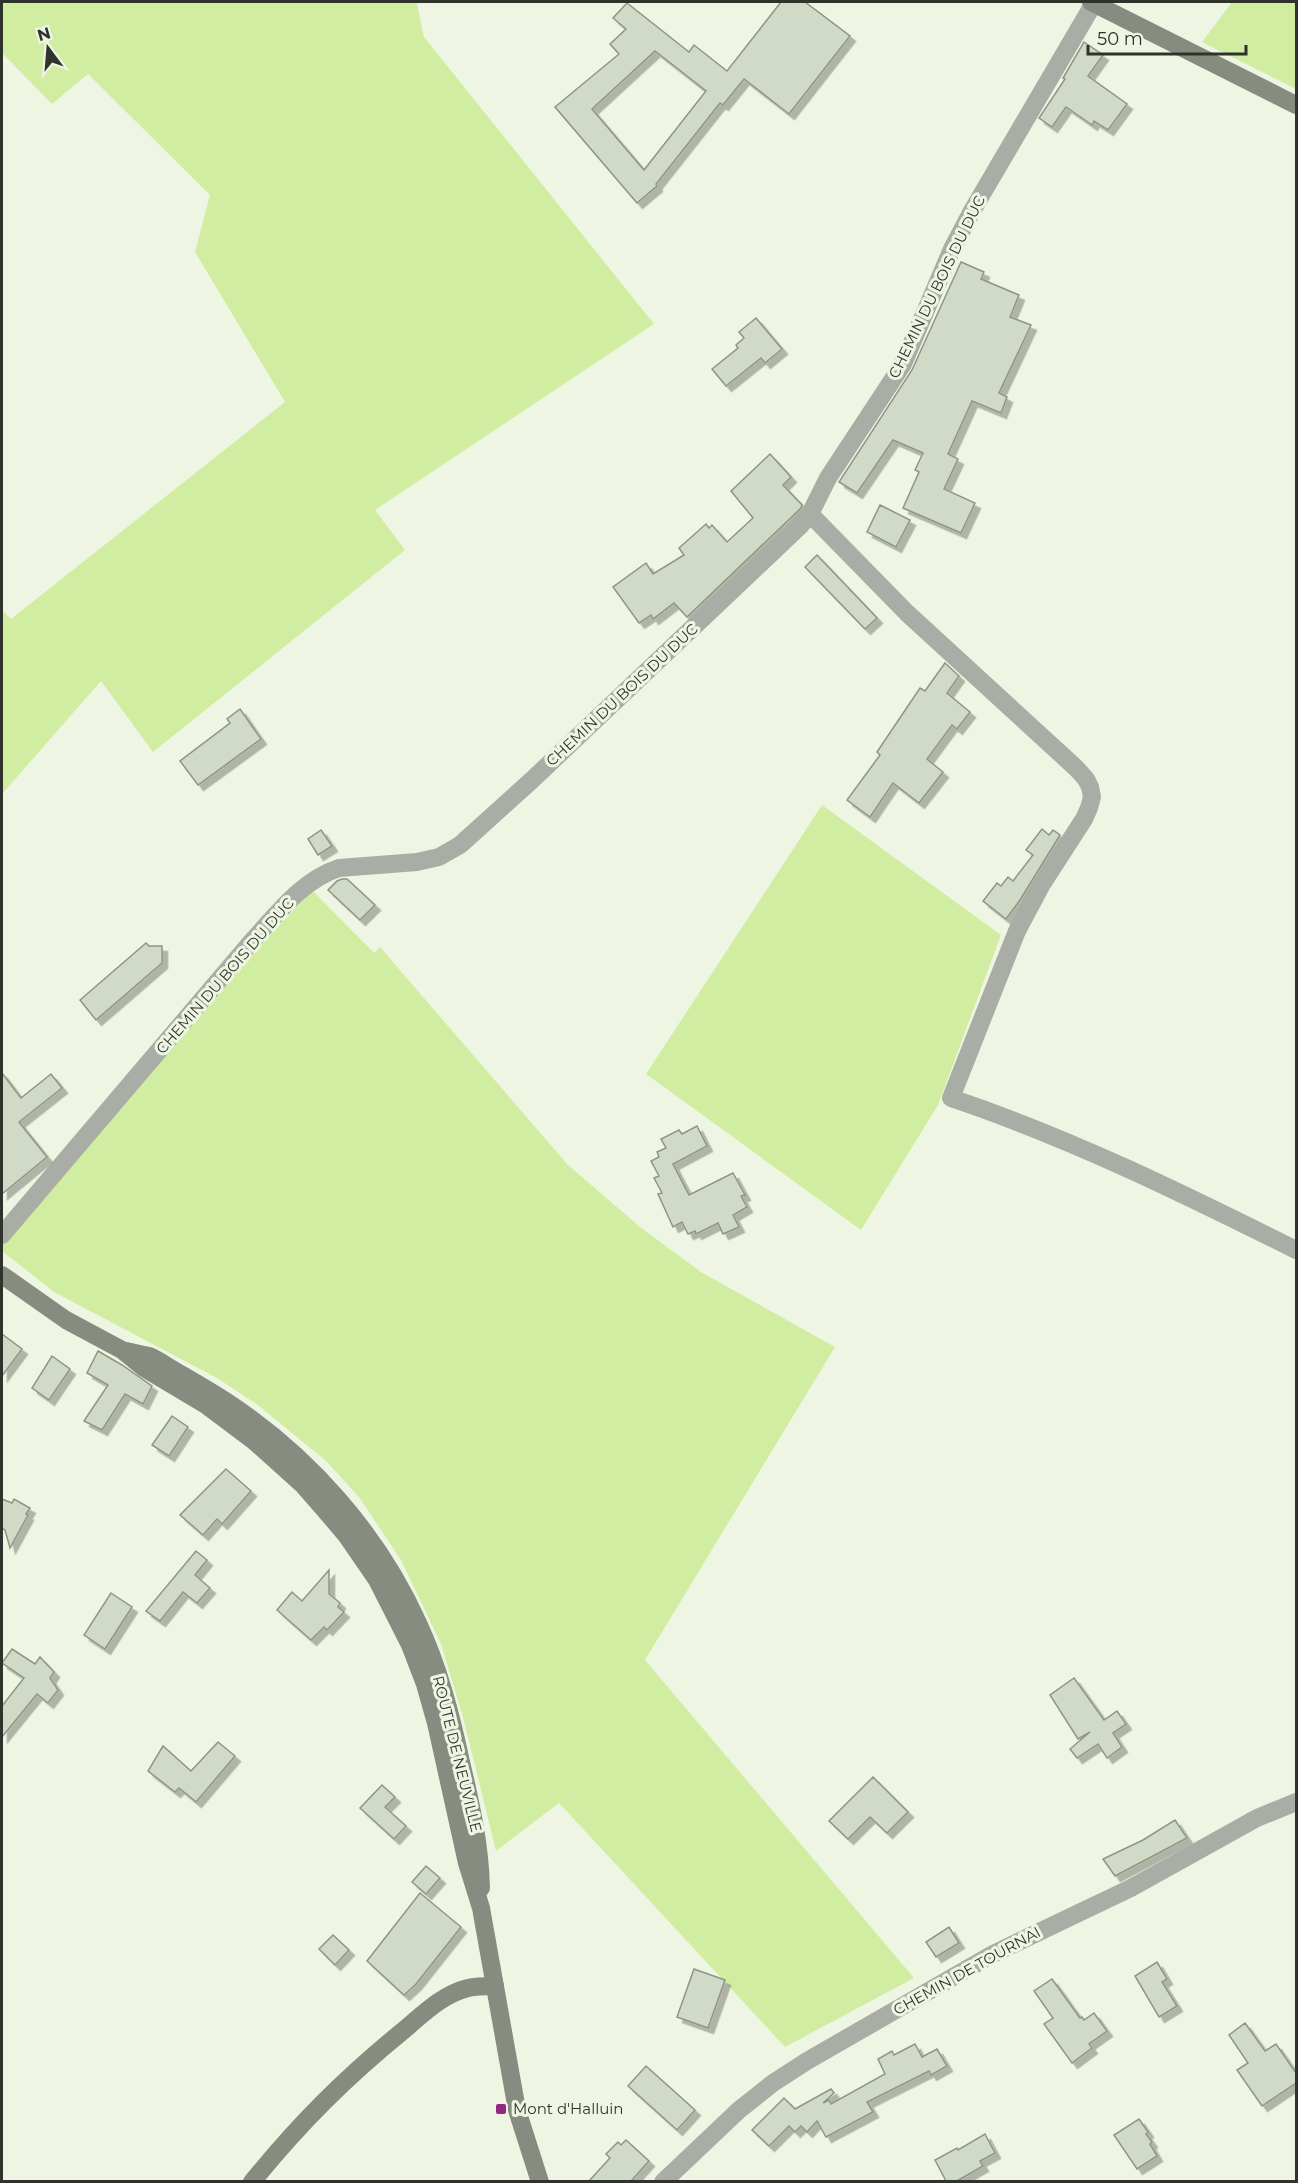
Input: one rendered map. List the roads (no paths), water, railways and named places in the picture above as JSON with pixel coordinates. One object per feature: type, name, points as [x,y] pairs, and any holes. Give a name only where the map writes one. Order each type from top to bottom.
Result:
[{"type":"main road","points":[[1092,2],[1296,105]]},
{"type":"main road","name":"ROUTE DE NEUVILLE","points":[[2,1275],[66,1320],[122,1350],[150,1356],[214,1393],[266,1431],[316,1475],[381,1556],[418,1623],[446,1698],[481,1860],[481,1908],[517,2110],[540,2181]]},
{"type":"main road","points":[[252,2181],[302,2123],[333,2092],[440,2000],[468,1988],[495,1986]]},
{"type":"street","name":"CHEMIN DU BOIS DU DUC","points":[[2,1235],[252,941],[308,885],[339,868],[417,862],[439,857],[460,845],[791,536],[810,514],[828,478],[903,364],[966,221],[1092,2]]},
{"type":"street","points":[[810,514],[907,613],[1076,768],[1090,787],[1092,796],[1084,819],[1042,884],[1017,932],[951,1098],[1003,1116],[1095,1154],[1296,1250]]},
{"type":"street","name":"CHEMIN DE TOURNAI","points":[[663,2181],[746,2105],[773,2083],[807,2061],[993,1954],[1131,1888],[1257,1818],[1296,1802]]},
{"type":"place","name":"Mont d'Halluin","points":[[501,2109]]}]
